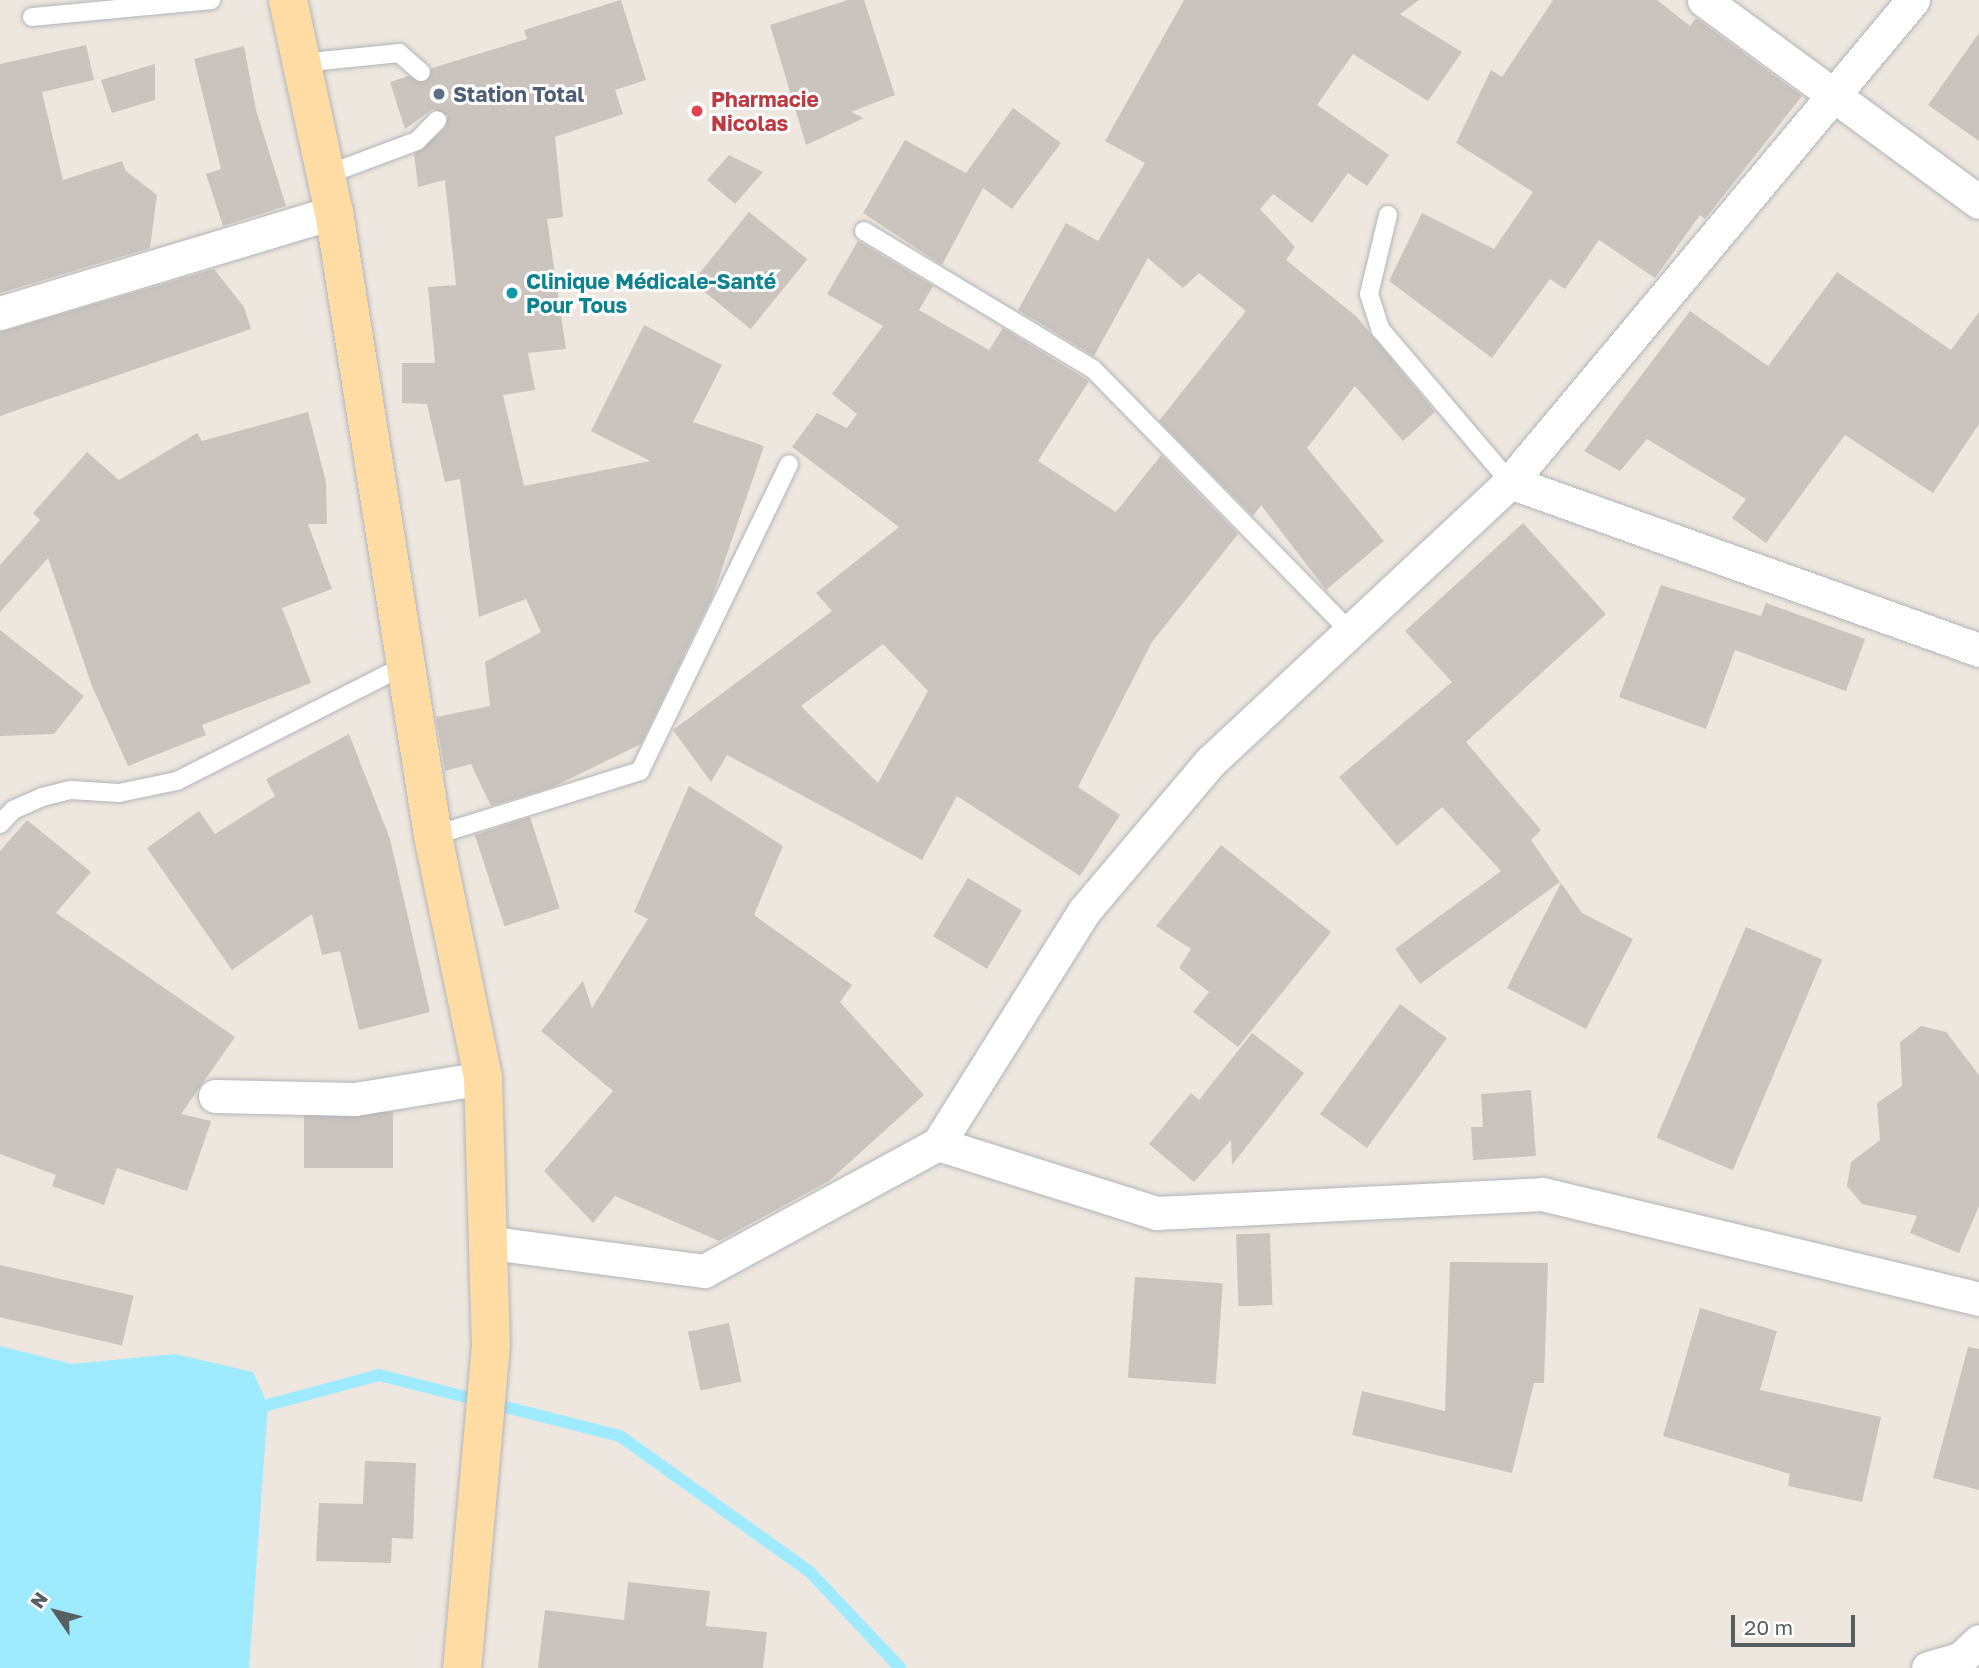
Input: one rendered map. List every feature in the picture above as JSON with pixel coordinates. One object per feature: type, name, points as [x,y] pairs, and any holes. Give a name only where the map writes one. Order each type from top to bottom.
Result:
[{"type":"main road","points":[[288,0],[330,193],[433,836],[484,1078],[492,1243],[491,1345],[484,1447],[462,1668]]},
{"type":"street","points":[[1704,0],[1979,202]]},
{"type":"street","points":[[492,1243],[704,1271],[938,1144],[1085,910],[1210,762],[1510,482],[1836,98],[1913,0]]},
{"type":"street","points":[[0,313],[330,193]]},
{"type":"street","points":[[1510,482],[1979,649]]},
{"type":"street","points":[[215,1096],[355,1099],[484,1078]]},
{"type":"street","points":[[938,1144],[1157,1213],[1542,1194],[1979,1299]]},
{"type":"street","points":[[1928,1668],[1960,1658],[1979,1641]]},
{"type":"lane","points":[[32,17],[211,0]]},
{"type":"lane","points":[[302,63],[399,53],[421,72]]},
{"type":"lane","points":[[330,193],[417,141],[436,120]]},
{"type":"lane","points":[[1388,215],[1369,294],[1381,330],[1510,482]]},
{"type":"lane","points":[[864,231],[1093,369],[1350,631]]},
{"type":"lane","points":[[433,836],[640,771],[789,464]]},
{"type":"lane","points":[[0,824],[13,810],[42,797],[71,790],[119,793],[177,781],[406,665]]},
{"type":"water","points":[[0,1346],[72,1364],[175,1354],[253,1372],[268,1405],[249,1668],[0,1668]]},
{"type":"building","points":[[621,0],[646,80],[615,90],[623,114],[555,137],[563,217],[547,219],[566,349],[528,353],[535,390],[503,395],[524,486],[650,461],[591,431],[644,325],[722,365],[693,422],[764,446],[713,595],[641,744],[553,787],[491,806],[471,764],[445,771],[436,717],[490,706],[485,662],[541,632],[526,599],[479,617],[460,479],[445,482],[427,404],[402,403],[402,363],[435,363],[428,287],[456,285],[445,180],[418,187],[414,154],[445,128],[448,116],[433,109],[405,129],[390,82],[408,76],[425,82],[432,68],[527,39],[524,30]]},
{"type":"building","points":[[848,0],[864,0],[895,95],[851,112],[864,118],[806,145],[770,25]]},
{"type":"building","points":[[1184,0],[1419,0],[1400,14],[1462,52],[1428,101],[1353,54],[1317,105],[1389,155],[1367,186],[1348,173],[1312,223],[1273,194],[1260,209],[1295,247],[1286,260],[1356,316],[1435,412],[1403,441],[1355,386],[1307,448],[1384,541],[1326,590],[1261,505],[1253,516],[1159,421],[1246,311],[1199,273],[1183,288],[1148,258],[1094,356],[1018,310],[1066,223],[1098,241],[1145,163],[1105,141]]},
{"type":"building","points":[[1553,0],[1657,0],[1690,26],[1696,18],[1802,96],[1705,219],[1700,215],[1655,278],[1599,240],[1565,289],[1550,279],[1492,358],[1389,281],[1422,213],[1494,249],[1533,192],[1456,143],[1491,70],[1502,77]]},
{"type":"building","points":[[1979,33],[1979,141],[1928,105]]},
{"type":"building","points":[[86,45],[94,80],[42,92],[63,180],[122,161],[126,171],[157,195],[150,248],[0,293],[0,64]]},
{"type":"building","points":[[244,46],[256,110],[286,206],[223,226],[206,174],[221,169],[194,59]]},
{"type":"building","points":[[155,64],[155,100],[112,113],[101,80]]},
{"type":"building","points":[[1013,108],[1061,143],[1012,209],[983,188],[942,265],[863,213],[905,140],[966,173]]},
{"type":"building","points":[[729,155],[763,172],[735,204],[707,180]]},
{"type":"building","points":[[749,212],[807,259],[751,329],[692,282]]},
{"type":"building","points":[[858,241],[933,286],[919,310],[989,350],[1003,328],[1089,381],[1038,461],[1116,512],[1161,455],[1238,534],[1152,642],[1078,787],[1120,815],[1080,876],[957,796],[922,860],[727,755],[711,782],[673,730],[832,611],[816,593],[899,527],[792,447],[817,413],[847,428],[857,414],[832,394],[883,326],[827,294]],"holes":[[[883,644],[928,691],[878,783],[801,706]]]},
{"type":"building","points":[[214,269],[244,307],[251,329],[0,416],[0,332]]},
{"type":"building","points":[[1837,272],[1951,350],[1979,312],[1979,424],[1933,493],[1845,435],[1766,543],[1732,518],[1746,499],[1647,439],[1620,471],[1584,451],[1690,311],[1768,366]]},
{"type":"building","points":[[308,412],[326,482],[327,524],[308,524],[332,589],[282,608],[311,683],[202,725],[206,735],[128,766],[92,686],[48,558],[0,612],[0,565],[40,520],[33,513],[87,452],[119,480],[197,433],[202,441]]},
{"type":"building","points":[[1523,523],[1606,614],[1466,742],[1541,830],[1531,840],[1560,882],[1420,984],[1395,949],[1501,871],[1442,807],[1397,846],[1339,777],[1452,682],[1405,631]]},
{"type":"building","points":[[1661,585],[1761,616],[1766,603],[1865,639],[1846,691],[1735,650],[1706,729],[1619,697]]},
{"type":"building","points":[[0,630],[84,696],[54,734],[0,736]]},
{"type":"building","points":[[349,734],[390,839],[430,1012],[359,1030],[340,951],[322,955],[312,914],[232,970],[147,848],[199,811],[215,834],[275,796],[266,779]]},
{"type":"building","points":[[689,786],[783,846],[754,915],[852,985],[840,1002],[924,1095],[829,1181],[719,1241],[615,1196],[593,1223],[544,1171],[613,1091],[541,1031],[583,981],[592,1008],[648,919],[634,912]]},
{"type":"building","points":[[530,817],[560,908],[505,926],[475,835]]},
{"type":"building","points":[[27,820],[91,872],[56,913],[235,1037],[181,1114],[211,1121],[187,1191],[117,1168],[104,1205],[52,1186],[56,1175],[0,1154],[0,851]]},
{"type":"building","points":[[1221,845],[1331,932],[1238,1047],[1193,1012],[1209,992],[1179,968],[1191,949],[1156,926]]},
{"type":"building","points":[[968,878],[1022,910],[987,969],[933,936]]},
{"type":"building","points":[[1561,883],[1582,913],[1633,939],[1586,1029],[1507,988]]},
{"type":"building","points":[[1746,927],[1822,959],[1733,1170],[1657,1138]]},
{"type":"building","points":[[1400,1004],[1447,1038],[1367,1148],[1320,1114]]},
{"type":"building","points":[[1921,1026],[1946,1032],[1979,1075],[1979,1206],[1959,1253],[1910,1233],[1917,1216],[1862,1204],[1847,1186],[1851,1162],[1880,1140],[1877,1103],[1902,1086],[1900,1042]]},
{"type":"building","points":[[1252,1033],[1304,1073],[1232,1165],[1231,1140],[1194,1182],[1149,1144],[1191,1093],[1199,1100]]},
{"type":"building","points":[[1531,1090],[1536,1156],[1473,1160],[1471,1127],[1483,1127],[1481,1094]]},
{"type":"building","points":[[304,1112],[393,1112],[393,1168],[304,1168]]},
{"type":"building","points":[[1270,1233],[1273,1305],[1239,1306],[1236,1234]]},
{"type":"building","points":[[1450,1262],[1548,1263],[1544,1383],[1534,1383],[1512,1473],[1352,1435],[1362,1391],[1445,1411]]},
{"type":"building","points":[[0,1265],[133,1296],[122,1346],[0,1317]]},
{"type":"building","points":[[1135,1277],[1223,1283],[1216,1384],[1128,1378]]},
{"type":"building","points":[[1700,1308],[1777,1331],[1760,1390],[1881,1417],[1862,1502],[1788,1486],[1790,1474],[1663,1436]]},
{"type":"building","points":[[729,1323],[741,1382],[700,1390],[688,1332]]},
{"type":"building","points":[[1968,1347],[1979,1349],[1979,1490],[1933,1478]]},
{"type":"building","points":[[365,1461],[416,1463],[413,1539],[392,1538],[391,1563],[316,1561],[319,1503],[363,1504]]},
{"type":"building","points":[[628,1582],[710,1591],[706,1626],[767,1632],[763,1668],[538,1668],[545,1610],[624,1620]]},
{"type":"waterway","points":[[268,1405],[379,1375],[620,1436],[810,1572],[900,1668]]},
{"type":"place","name":"Station Total","points":[[439,94]]},
{"type":"place","name":"Pharmacie Nicolas","points":[[697,111]]},
{"type":"place","name":"Clinique Médicale-Santé Pour Tous","points":[[512,293]]}]
